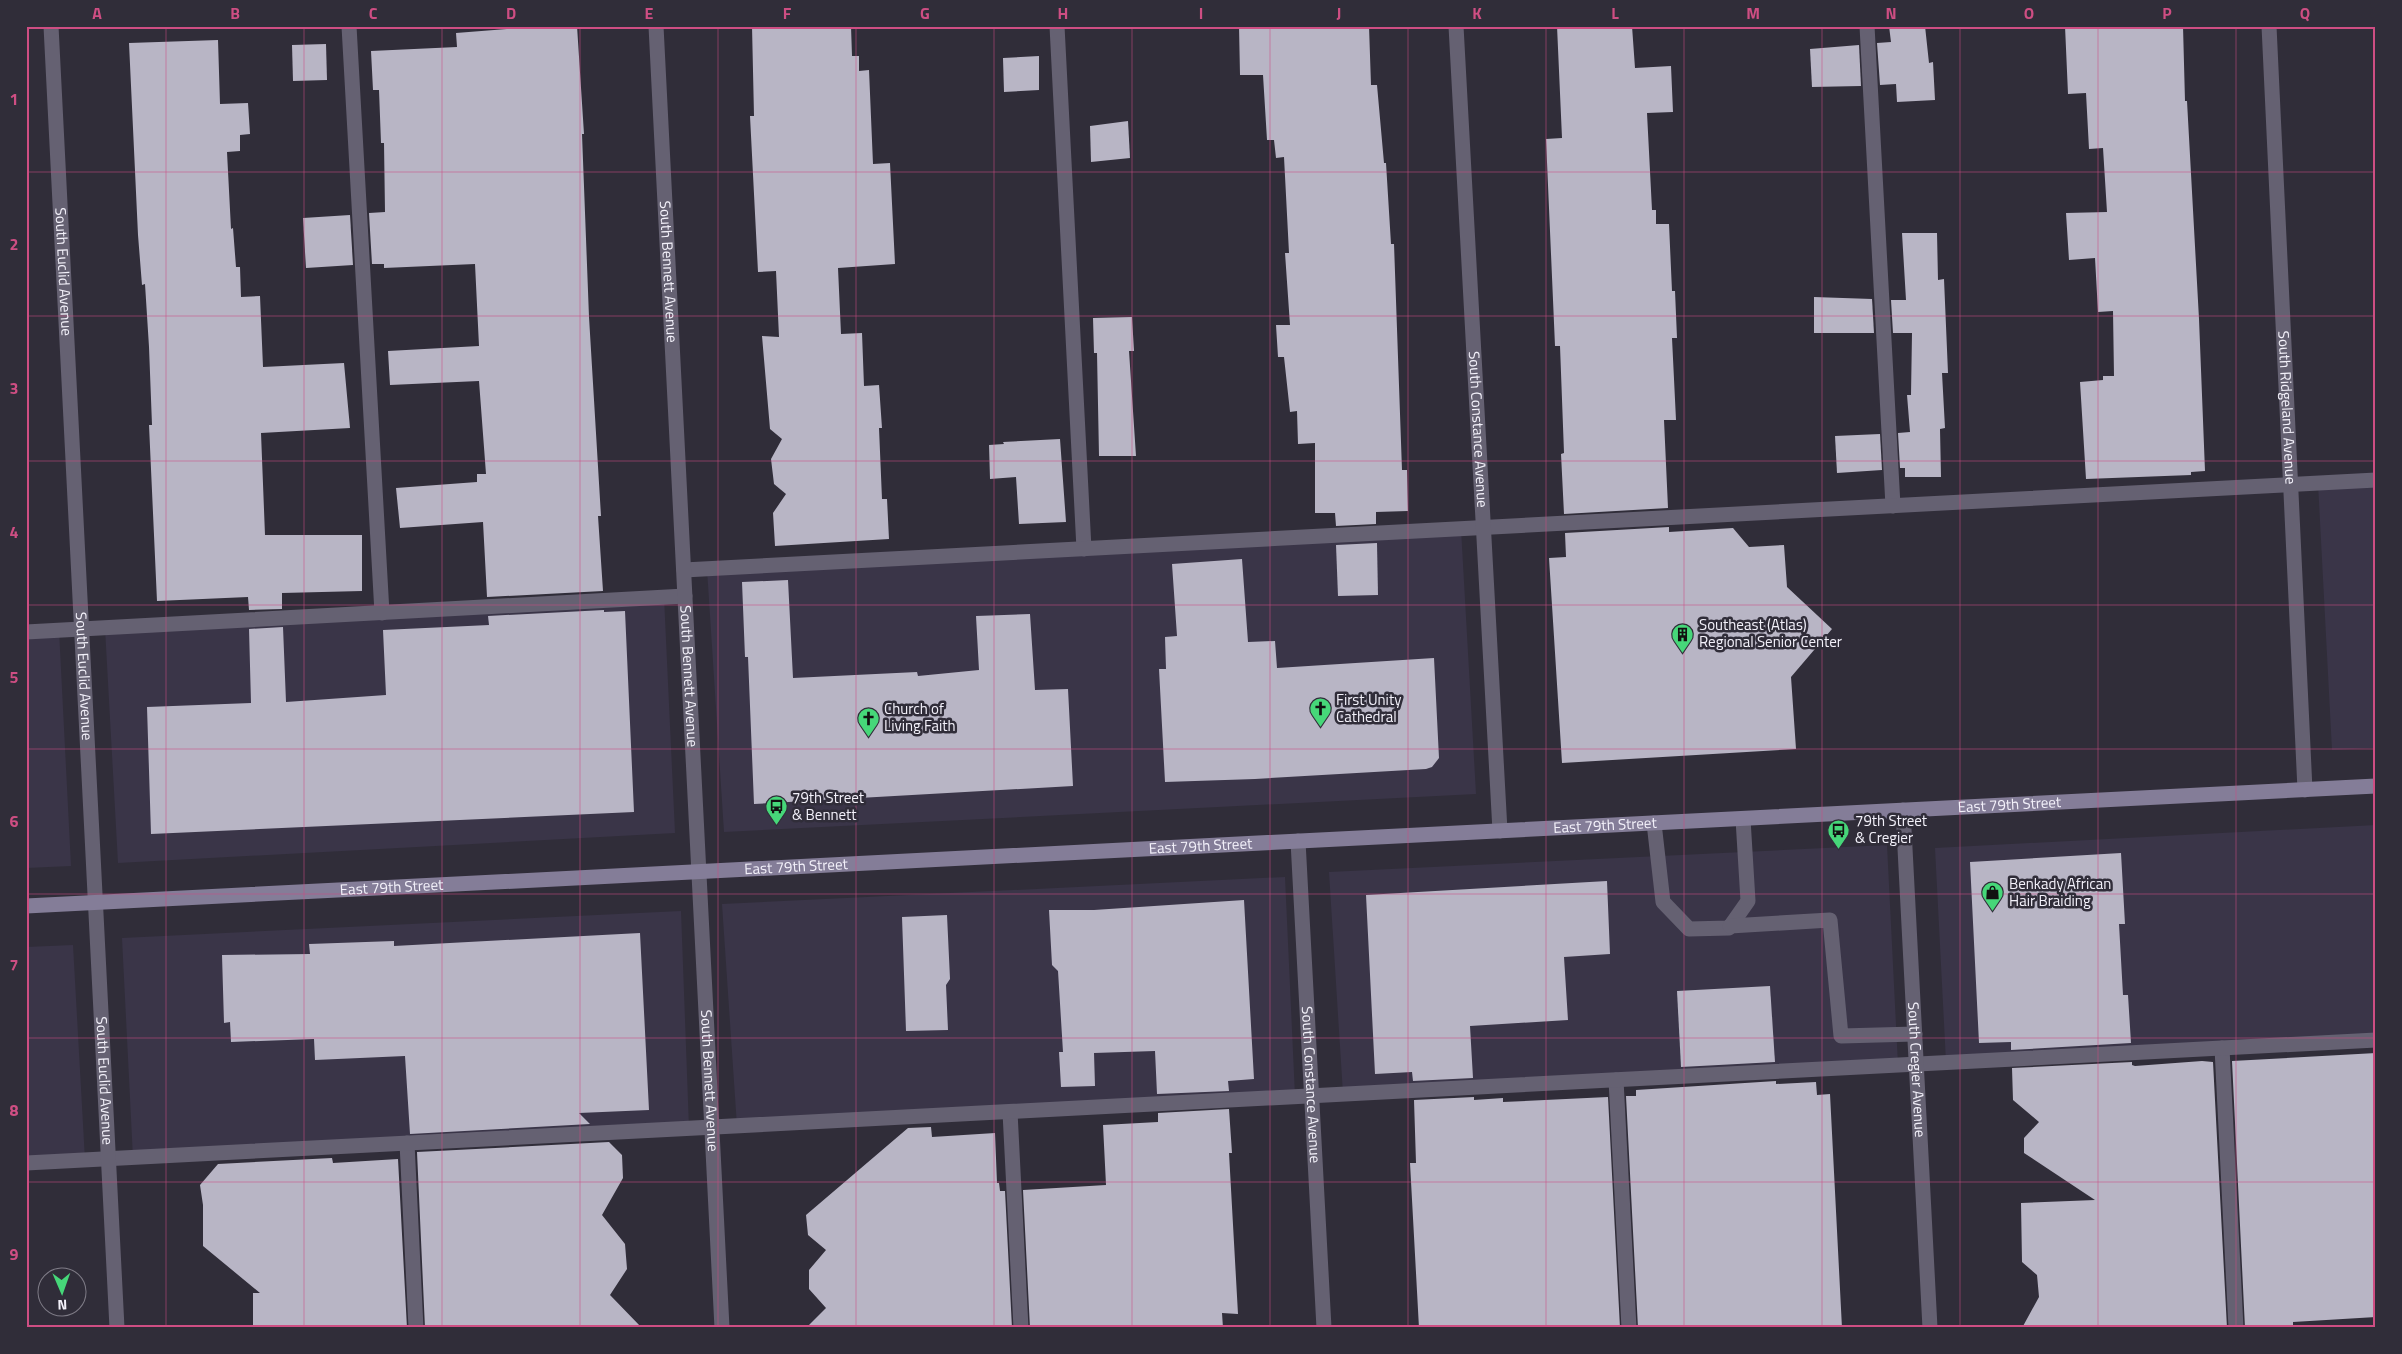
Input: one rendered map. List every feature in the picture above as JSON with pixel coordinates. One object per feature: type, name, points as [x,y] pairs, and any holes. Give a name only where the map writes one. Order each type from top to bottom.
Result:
[{"type":"main road","name":"East 79th Street","points":[[26,906],[2376,786]]},
{"type":"street","name":"South Euclid Avenue","points":[[51,26],[117,1328]]},
{"type":"street","points":[[349,26],[382,612]]},
{"type":"street","name":"South Bennett Avenue","points":[[656,26],[722,1328]]},
{"type":"street","points":[[1057,26],[1084,549]]},
{"type":"street","name":"South Constance Avenue","points":[[1456,26],[1500,831]]},
{"type":"street","points":[[1867,26],[1893,506]]},
{"type":"street","name":"South Ridgeland Avenue","points":[[2269,26],[2305,790]]},
{"type":"street","points":[[684,570],[2376,480]]},
{"type":"street","points":[[26,632],[685,596]]},
{"type":"street","name":"South Cregier Avenue","points":[[1903,810],[1930,1328]]},
{"type":"street","points":[[1730,926],[1748,900],[1743,819]]},
{"type":"street","points":[[1654,823],[1663,902],[1689,929],[1830,920],[1841,1036],[1915,1034]]},
{"type":"street","name":"South Constance Avenue","points":[[1298,841],[1324,1328]]},
{"type":"street","points":[[26,1163],[2376,1040]]},
{"type":"street","points":[[2222,1048],[2236,1328]]},
{"type":"street","points":[[1616,1080],[1629,1328]]},
{"type":"street","points":[[1010,1112],[1021,1328]]},
{"type":"street","points":[[407,1143],[416,1328]]},
{"type":"shaded area","points":[[2376,480],[2376,748],[2332,750],[2318,483]]},
{"type":"shaded area","points":[[1461,529],[1476,794],[724,832],[707,569]]},
{"type":"shaded area","points":[[664,597],[675,833],[118,863],[105,628]]},
{"type":"shaded area","points":[[59,630],[71,866],[26,868],[26,632]]},
{"type":"shaded area","points":[[2376,825],[2376,1040],[1946,1062],[1935,848]]},
{"type":"shaded area","points":[[1887,845],[1898,1065],[1343,1094],[1329,872]]},
{"type":"shaded area","points":[[1285,877],[1295,1096],[737,1126],[722,904]]},
{"type":"shaded area","points":[[681,911],[689,1128],[133,1158],[122,938]]},
{"type":"shaded area","points":[[73,945],[85,1160],[26,1163],[26,947]]},
{"type":"building","points":[[545,26],[577,26],[584,134],[582,134],[589,317],[601,516],[598,516],[603,591],[487,597],[483,522],[400,528],[396,488],[477,482],[477,474],[486,474],[479,381],[390,385],[388,351],[479,346],[475,264],[384,268],[384,264],[372,264],[369,213],[385,212],[384,143],[381,143],[379,90],[373,90],[371,51],[457,47],[456,33]]},
{"type":"building","points":[[752,26],[851,26],[852,56],[859,56],[859,71],[869,70],[873,164],[890,163],[895,264],[838,268],[841,334],[862,333],[864,386],[879,385],[882,428],[879,428],[882,499],[887,499],[889,539],[775,546],[773,513],[786,494],[774,484],[771,459],[782,439],[770,429],[762,336],[779,337],[776,271],[758,272],[750,116],[754,116]]},
{"type":"building","points":[[1239,26],[1369,26],[1371,85],[1377,85],[1384,163],[1386,163],[1391,244],[1394,244],[1402,470],[1407,470],[1408,511],[1376,512],[1376,524],[1336,526],[1335,513],[1315,513],[1315,443],[1298,444],[1297,411],[1290,412],[1284,357],[1278,357],[1276,325],[1290,325],[1285,253],[1289,253],[1284,157],[1276,158],[1274,140],[1267,140],[1263,75],[1240,75]]},
{"type":"building","points":[[1557,26],[1632,26],[1635,68],[1671,66],[1673,112],[1647,113],[1652,210],[1656,210],[1656,224],[1669,224],[1672,291],[1675,291],[1677,338],[1672,338],[1676,420],[1664,420],[1668,508],[1564,514],[1561,454],[1564,453],[1560,346],[1555,346],[1546,139],[1562,138]]},
{"type":"building","points":[[1889,26],[1925,26],[1929,63],[1933,62],[1935,100],[1897,102],[1896,84],[1880,85],[1877,43],[1891,42]]},
{"type":"building","points":[[2065,26],[2183,26],[2185,101],[2187,101],[2199,319],[2205,471],[2191,472],[2191,475],[2086,479],[2080,382],[2103,380],[2103,376],[2114,376],[2113,311],[2098,312],[2095,258],[2069,260],[2066,213],[2107,212],[2103,148],[2089,149],[2086,93],[2068,94]]},
{"type":"building","points":[[218,40],[220,104],[248,103],[250,134],[240,135],[240,151],[227,152],[231,229],[233,228],[236,267],[240,267],[241,297],[260,296],[263,367],[344,363],[350,428],[261,433],[265,535],[362,535],[362,591],[282,593],[282,609],[249,610],[248,597],[157,601],[149,425],[152,425],[149,347],[145,284],[142,285],[138,235],[129,43]]},
{"type":"building","points":[[326,44],[327,80],[293,81],[292,45]]},
{"type":"building","points":[[1859,45],[1861,86],[1812,87],[1810,49]]},
{"type":"building","points":[[1039,56],[1039,90],[1004,92],[1003,58]]},
{"type":"building","points":[[1128,121],[1130,158],[1091,162],[1090,126]]},
{"type":"building","points":[[350,215],[353,265],[306,268],[303,218]]},
{"type":"building","points":[[1902,233],[1937,233],[1938,280],[1944,279],[1948,373],[1942,373],[1945,428],[1940,429],[1941,477],[1905,477],[1905,468],[1900,468],[1898,433],[1910,432],[1907,395],[1911,395],[1912,333],[1893,333],[1891,300],[1906,300]]},
{"type":"building","points":[[1814,297],[1872,299],[1874,333],[1814,333]]},
{"type":"building","points":[[1132,317],[1134,351],[1129,351],[1136,456],[1099,456],[1097,353],[1094,353],[1093,318]]},
{"type":"building","points":[[1880,434],[1882,470],[1837,473],[1835,436]]},
{"type":"building","points":[[1060,439],[1066,522],[1019,524],[1016,477],[990,479],[989,445],[1004,444],[1003,442]]},
{"type":"building","name":"Southeast (Atlas) Regional Senior Center","points":[[1669,527],[1669,532],[1733,528],[1749,547],[1784,545],[1787,587],[1832,629],[1791,677],[1796,749],[1562,763],[1549,558],[1566,557],[1565,533]]},
{"type":"building","points":[[1377,543],[1378,595],[1338,596],[1336,545]]},
{"type":"building","points":[[1242,559],[1248,642],[1275,641],[1277,668],[1434,658],[1439,758],[1432,767],[1426,769],[1255,779],[1165,782],[1159,669],[1166,669],[1165,637],[1177,636],[1172,564]]},
{"type":"building","points":[[788,580],[793,678],[917,672],[918,676],[979,670],[976,616],[1030,614],[1035,690],[1068,689],[1073,786],[754,804],[748,657],[745,657],[742,582]]},
{"type":"building","points":[[604,610],[604,612],[625,611],[634,812],[151,834],[147,707],[251,703],[249,629],[283,627],[286,702],[386,695],[383,630],[489,625],[488,616]]},
{"type":"building","points":[[2121,853],[2125,924],[2119,924],[2123,995],[2128,995],[2131,1043],[2011,1050],[2011,1042],[1979,1043],[1970,862]]},
{"type":"building","points":[[1607,881],[1610,954],[1564,957],[1568,1020],[1470,1026],[1473,1078],[1413,1081],[1412,1072],[1375,1074],[1366,895]]},
{"type":"building","points":[[1244,900],[1254,1079],[1228,1081],[1229,1091],[1157,1094],[1155,1051],[1094,1053],[1095,1086],[1061,1087],[1059,1052],[1063,1052],[1058,971],[1052,965],[1049,910],[1094,910]]},
{"type":"building","points":[[947,915],[950,979],[946,985],[948,1030],[906,1031],[902,917]]},
{"type":"building","points":[[640,933],[649,1110],[579,1113],[590,1124],[410,1134],[405,1056],[315,1060],[314,1039],[231,1042],[230,1022],[224,1023],[222,955],[310,954],[309,944],[394,941],[394,946]]},
{"type":"building","points":[[1770,986],[1775,1062],[1681,1067],[1677,991]]},
{"type":"building","points":[[2376,1053],[2376,1317],[2293,1322],[2293,1328],[2245,1328],[2232,1061]]},
{"type":"building","points":[[2202,1061],[2213,1062],[2227,1328],[2022,1328],[2039,1297],[2037,1275],[2022,1262],[2021,1203],[2095,1200],[2024,1153],[2024,1138],[2039,1122],[2013,1100],[2012,1068],[2132,1062],[2132,1065],[2135,1066]]},
{"type":"building","points":[[1776,1081],[1776,1084],[1816,1082],[1817,1095],[1830,1094],[1842,1328],[1638,1328],[1626,1096],[1636,1096],[1636,1090]]},
{"type":"building","points":[[1474,1097],[1474,1100],[1503,1098],[1503,1102],[1608,1097],[1620,1328],[1419,1328],[1410,1163],[1416,1163],[1414,1100]]},
{"type":"building","points":[[1229,1109],[1232,1153],[1229,1153],[1238,1314],[1222,1313],[1223,1328],[1168,1328],[1165,1325],[1128,1328],[1030,1328],[1023,1190],[1106,1185],[1103,1125],[1158,1122],[1158,1113]]},
{"type":"building","points":[[931,1127],[932,1137],[995,1133],[997,1183],[999,1183],[1000,1191],[1005,1191],[1012,1328],[806,1328],[826,1308],[809,1289],[809,1270],[826,1250],[808,1235],[806,1215],[908,1128]]},
{"type":"building","points":[[609,1142],[622,1155],[623,1178],[602,1215],[625,1244],[627,1269],[610,1295],[642,1328],[425,1328],[417,1152]]},
{"type":"building","points":[[332,1158],[333,1163],[398,1159],[407,1328],[253,1328],[253,1293],[260,1293],[203,1246],[203,1205],[200,1185],[218,1164]]},
{"type":"place","name":"Southeast (Atlas) Regional Senior Center","points":[[1683,653]]},
{"type":"place","name":"First Unity Cathedral","points":[[1320,728]]},
{"type":"place","name":"Church of Living Faith","points":[[868,737]]},
{"type":"place","name":"79th Street & Bennett","points":[[776,826]]},
{"type":"place","name":"79th Street & Cregier","points":[[1839,849]]},
{"type":"place","name":"Benkady African Hair Braiding","points":[[1993,912]]}]
